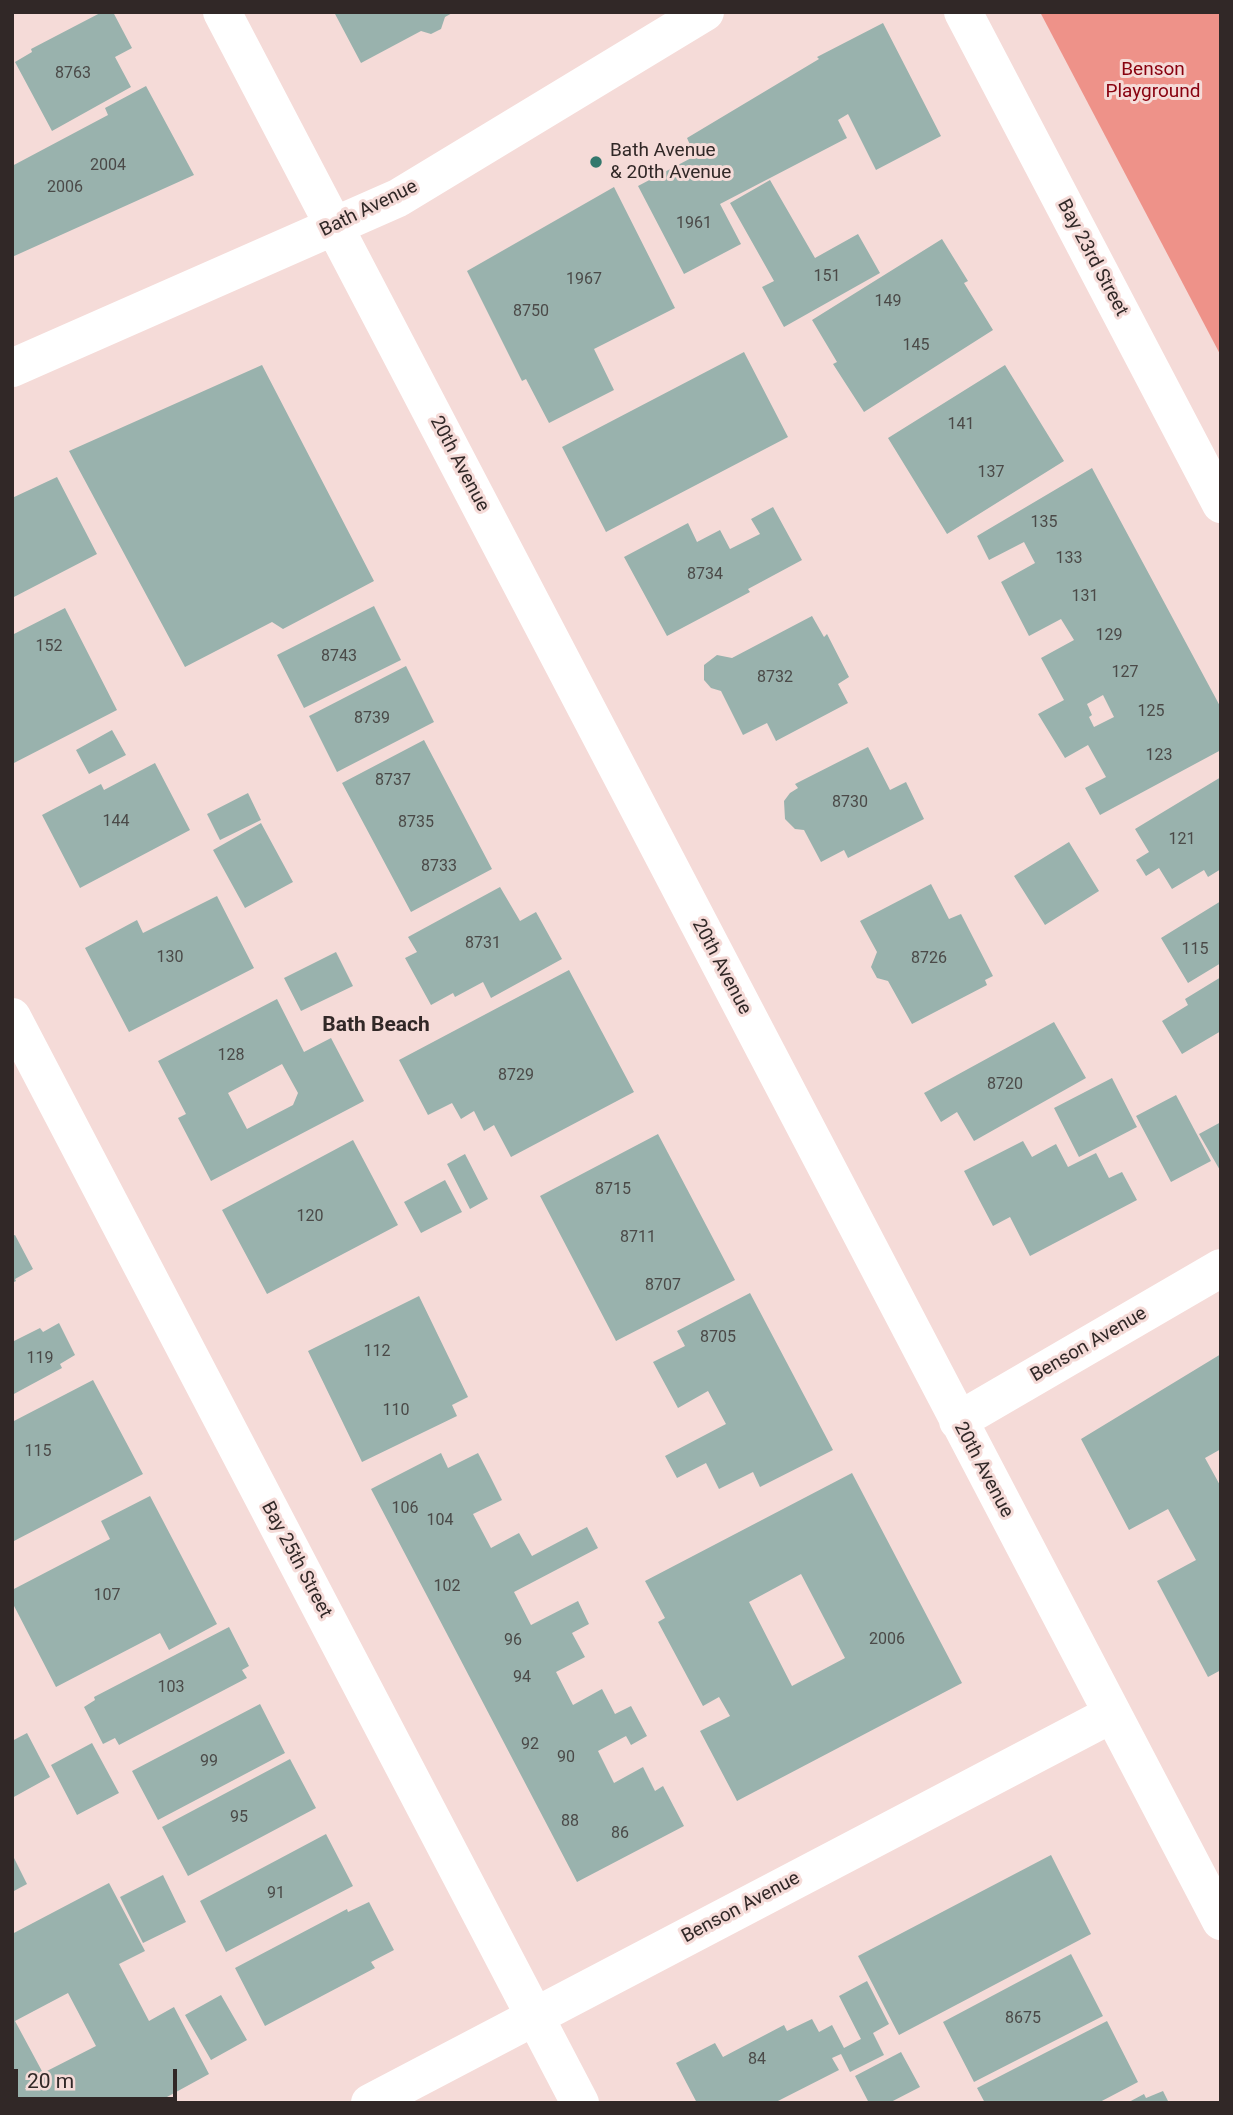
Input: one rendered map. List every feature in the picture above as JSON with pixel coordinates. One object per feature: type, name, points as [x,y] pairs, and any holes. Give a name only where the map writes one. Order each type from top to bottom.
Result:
[{"type":"street","name":"20th Avenue","points":[[222,12],[1221,1921]]},
{"type":"street","name":"Bath Avenue","points":[[12,368],[398,198],[705,12]]},
{"type":"street","name":"Bay 23rd Street","points":[[963,12],[1221,504]]},
{"type":"street","name":"Bay 25th Street","points":[[12,1017],[580,2103]]},
{"type":"street","name":"Benson Avenue","points":[[958,1421],[1221,1268]]},
{"type":"street","name":"Benson Avenue","points":[[370,2103],[1112,1714]]},
{"type":"green space","name":"Benson Playground","points":[[1040,12],[1221,12],[1221,356]]},
{"type":"building","points":[[102,12],[113,12],[132,48],[115,57],[131,87],[52,131],[15,62],[32,52],[31,49]]},
{"type":"building","points":[[334,12],[454,12],[445,17],[441,29],[431,34],[421,31],[361,63]]},
{"type":"building","points":[[883,23],[941,136],[876,170],[848,114],[838,120],[847,138],[720,204],[741,244],[684,274],[638,186],[695,156],[687,138],[819,59],[817,57]]},
{"type":"building","points":[[146,86],[194,175],[12,257],[12,166],[108,115],[105,108]]},
{"type":"building","points":[[770,180],[815,258],[858,234],[880,273],[784,327],[762,287],[774,281],[730,203]]},
{"type":"building","points":[[614,187],[675,308],[594,349],[614,390],[549,423],[526,379],[522,381],[467,271]]},
{"type":"building","points":[[942,239],[968,281],[964,283],[993,330],[864,412],[833,364],[837,362],[812,320]]},
{"type":"building","points":[[744,352],[788,437],[606,532],[562,447]]},
{"type":"building","points":[[262,365],[374,581],[283,629],[272,622],[185,667],[69,451]]},
{"type":"building","points":[[1005,365],[1064,461],[947,534],[888,438]]},
{"type":"building","points":[[1092,468],[1221,708],[1221,750],[1100,815],[1085,788],[1106,777],[1088,745],[1065,758],[1038,714],[1064,700],[1041,658],[1074,640],[1061,619],[1029,636],[1001,582],[1035,563],[1024,542],[989,560],[977,536]],"holes":[[[1103,695],[1114,717],[1094,727],[1087,704]]]},
{"type":"building","points":[[57,477],[97,554],[12,598],[12,498]]},
{"type":"building","points":[[773,507],[802,560],[748,589],[750,592],[667,636],[624,557],[688,523],[697,542],[720,530],[730,549],[760,534],[751,519]]},
{"type":"building","points":[[374,606],[401,660],[304,708],[277,655]]},
{"type":"building","points":[[65,608],[117,710],[12,764],[12,635]]},
{"type":"building","points":[[812,616],[824,637],[827,634],[849,677],[838,684],[848,703],[776,741],[767,723],[743,735],[721,691],[711,688],[704,680],[704,665],[717,655],[732,658]]},
{"type":"building","points":[[406,666],[434,722],[337,772],[309,716]]},
{"type":"building","points":[[112,730],[126,755],[89,774],[76,750]]},
{"type":"building","points":[[424,740],[492,869],[411,912],[342,783]]},
{"type":"building","points":[[868,747],[890,790],[906,782],[924,819],[848,858],[844,850],[821,862],[804,830],[795,829],[785,819],[784,801],[798,788],[795,784]]},
{"type":"building","points":[[155,763],[190,830],[80,888],[42,815],[101,784],[104,790]]},
{"type":"building","points":[[1221,777],[1221,869],[1208,877],[1204,870],[1172,889],[1159,868],[1146,876],[1136,860],[1149,852],[1135,829]]},
{"type":"building","points":[[248,793],[261,820],[220,840],[207,814]]},
{"type":"building","points":[[261,823],[293,882],[245,908],[213,850]]},
{"type":"building","points":[[1069,842],[1099,891],[1045,925],[1014,876]]},
{"type":"building","points":[[931,884],[949,919],[961,914],[993,976],[985,980],[987,985],[912,1024],[888,981],[877,978],[871,967],[877,952],[860,921]]},
{"type":"building","points":[[500,887],[520,921],[536,912],[562,959],[491,998],[483,982],[455,997],[453,993],[431,1005],[405,958],[417,952],[408,937]]},
{"type":"building","points":[[217,896],[254,968],[129,1032],[85,948],[137,920],[143,933]]},
{"type":"building","points":[[1221,901],[1221,963],[1188,983],[1161,938]]},
{"type":"building","points":[[336,952],[353,986],[301,1011],[284,978]]},
{"type":"building","points":[[569,970],[634,1092],[511,1157],[494,1125],[484,1131],[474,1111],[461,1119],[452,1103],[428,1115],[399,1060]]},
{"type":"building","points":[[1221,977],[1221,1031],[1182,1054],[1162,1021],[1188,1005],[1185,999]]},
{"type":"building","points":[[277,999],[304,1052],[331,1038],[364,1101],[211,1181],[178,1118],[186,1114],[158,1061]],"holes":[[[282,1064],[298,1093],[293,1105],[247,1129],[228,1093]]]},
{"type":"building","points":[[1054,1022],[1086,1078],[974,1141],[957,1112],[941,1122],[924,1093]]},
{"type":"building","points":[[1112,1078],[1137,1127],[1079,1157],[1054,1108]]},
{"type":"building","points":[[1176,1095],[1211,1161],[1171,1182],[1136,1116]]},
{"type":"building","points":[[1221,1122],[1221,1172],[1199,1134]]},
{"type":"building","points":[[658,1134],[735,1280],[616,1341],[540,1196]]},
{"type":"building","points":[[353,1140],[398,1225],[267,1294],[222,1210]]},
{"type":"building","points":[[1023,1141],[1032,1157],[1056,1144],[1068,1167],[1096,1153],[1109,1178],[1122,1172],[1137,1200],[1030,1256],[1010,1217],[993,1226],[964,1171]]},
{"type":"building","points":[[465,1154],[488,1199],[470,1209],[447,1164]]},
{"type":"building","points":[[445,1180],[462,1212],[421,1233],[404,1202]]},
{"type":"building","points":[[15,1235],[33,1269],[12,1283],[12,1236]]},
{"type":"building","points":[[750,1293],[833,1450],[760,1487],[753,1472],[719,1489],[706,1463],[677,1478],[665,1456],[726,1424],[708,1391],[678,1408],[653,1362],[685,1346],[677,1331]]},
{"type":"building","points":[[419,1296],[468,1397],[452,1405],[457,1416],[362,1462],[308,1351]]},
{"type":"building","points":[[59,1323],[75,1355],[60,1364],[62,1368],[12,1395],[12,1342],[40,1328],[43,1332]]},
{"type":"building","points":[[1221,1354],[1221,1449],[1205,1458],[1221,1487],[1221,1670],[1208,1677],[1157,1581],[1196,1560],[1168,1509],[1129,1530],[1081,1439]]},
{"type":"building","points":[[93,1380],[143,1474],[12,1542],[12,1422]]},
{"type":"building","points":[[441,1453],[448,1468],[478,1453],[502,1500],[473,1514],[491,1548],[519,1533],[532,1556],[587,1527],[598,1548],[514,1592],[531,1625],[578,1601],[589,1624],[572,1633],[585,1657],[556,1672],[573,1705],[602,1689],[615,1714],[631,1706],[647,1736],[631,1745],[626,1736],[598,1751],[614,1783],[643,1767],[655,1791],[663,1786],[684,1826],[577,1882],[371,1489]]},
{"type":"building","points":[[852,1473],[962,1683],[737,1801],[700,1731],[730,1716],[719,1697],[703,1706],[658,1622],[665,1618],[645,1581]],"holes":[[[801,1574],[845,1658],[792,1686],[749,1602]]]},
{"type":"building","points":[[150,1496],[217,1624],[169,1650],[160,1633],[56,1687],[12,1602],[12,1590],[110,1539],[101,1521]]},
{"type":"building","points":[[229,1627],[249,1666],[242,1670],[247,1678],[119,1745],[115,1738],[103,1744],[84,1707],[95,1700],[94,1697]]},
{"type":"building","points":[[260,1704],[285,1753],[158,1820],[132,1771]]},
{"type":"building","points":[[27,1733],[50,1777],[12,1798],[12,1741]]},
{"type":"building","points":[[92,1743],[119,1793],[77,1815],[51,1765]]},
{"type":"building","points":[[290,1759],[316,1808],[188,1876],[162,1827]]},
{"type":"building","points":[[326,1834],[353,1886],[226,1952],[200,1901]]},
{"type":"building","points":[[12,1854],[27,1884],[12,1892]]},
{"type":"building","points":[[1051,1855],[1091,1934],[899,2035],[858,1956]]},
{"type":"building","points":[[163,1875],[186,1922],[143,1943],[120,1897]]},
{"type":"building","points":[[109,1883],[145,1951],[119,1964],[149,2021],[174,2007],[209,2074],[156,2103],[12,2103],[12,1934]],"holes":[[[68,1993],[96,2046],[43,2073],[15,2021]]]},
{"type":"building","points":[[369,1902],[394,1950],[371,1962],[375,1968],[265,2026],[235,1968],[347,1909],[348,1912]]},
{"type":"building","points":[[1071,1954],[1103,2016],[974,2082],[943,2022]]},
{"type":"building","points":[[867,1981],[889,2024],[873,2033],[884,2055],[850,2072],[841,2054],[832,2058],[839,2070],[774,2103],[697,2103],[676,2063],[715,2043],[723,2057],[784,2025],[787,2031],[812,2019],[819,2032],[832,2025],[844,2048],[861,2039],[839,1996]]},
{"type":"building","points":[[221,1995],[247,2040],[211,2060],[185,2015]]},
{"type":"building","points":[[1107,2021],[1138,2082],[1098,2103],[985,2103],[977,2088]]},
{"type":"building","points":[[901,2052],[920,2087],[889,2103],[869,2103],[855,2076]]},
{"type":"building","points":[[1163,2091],[1169,2103],[1127,2103],[1144,2094],[1146,2098]]},
{"type":"place","name":"Bath Avenue & 20th Avenue","points":[[596,162]]},
{"type":"district","name":"Bath Beach","points":[[376,1026]]}]
